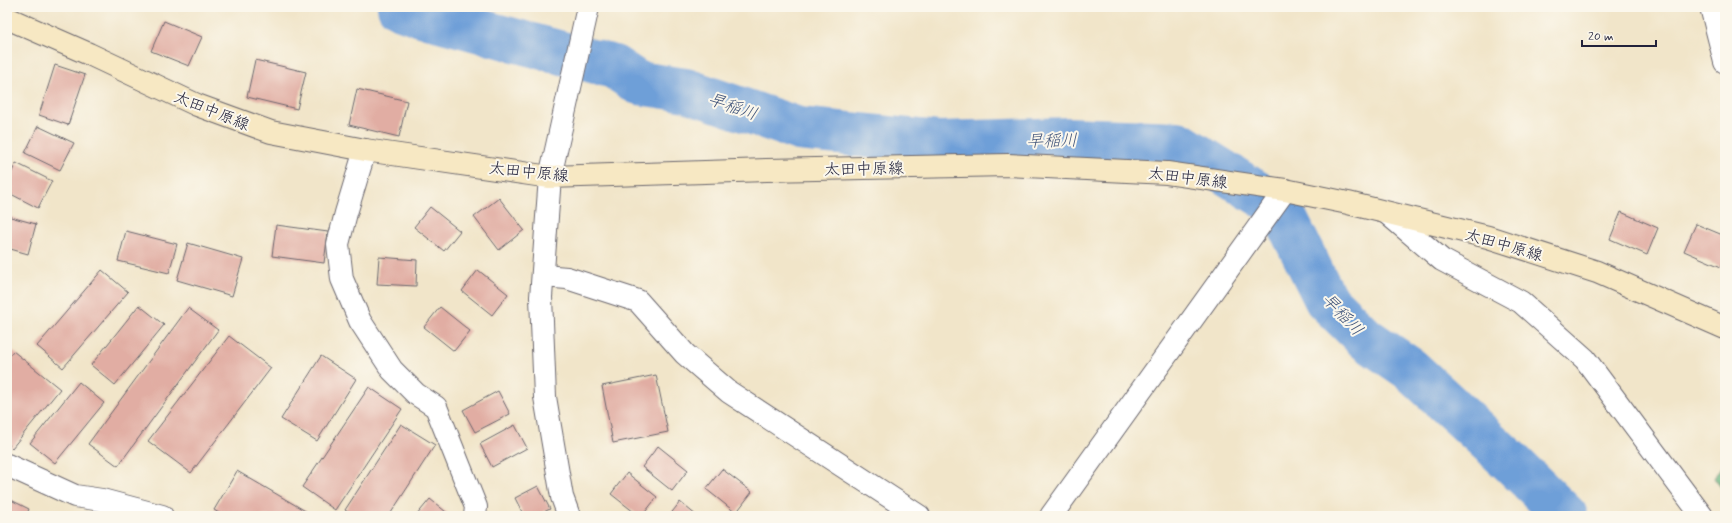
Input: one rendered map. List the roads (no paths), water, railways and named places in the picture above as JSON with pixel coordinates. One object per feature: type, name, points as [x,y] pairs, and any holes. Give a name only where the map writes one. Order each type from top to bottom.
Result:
[{"type":"main road","name":"太田中原線","points":[[7,18],[89,54],[211,111],[271,132],[365,150],[550,177],[1008,165],[1167,173],[1285,190],[1348,202],[1388,214],[1488,237],[1597,272],[1725,328]]},
{"type":"street","points":[[569,516],[562,497],[545,397],[541,297],[550,177],[588,7]]},
{"type":"street","points":[[1711,7],[1725,62]]},
{"type":"street","points":[[365,150],[338,244],[342,279],[360,321],[392,370],[416,394],[436,407],[476,507],[475,516]]},
{"type":"street","points":[[1051,516],[1285,190]]},
{"type":"street","points":[[1388,214],[1442,260],[1521,302],[1585,359],[1702,516]]},
{"type":"street","points":[[543,276],[567,278],[638,301],[685,354],[729,392],[919,516]]},
{"type":"street","points":[[7,465],[75,496],[102,500],[162,516]]},
{"type":"waterway","name":"早稲川","points":[[399,7],[421,15],[614,67],[638,83],[686,90],[799,129],[939,143],[1068,139],[1178,143],[1280,207],[1326,300],[1366,339],[1410,369],[1512,463],[1566,516]]}]
